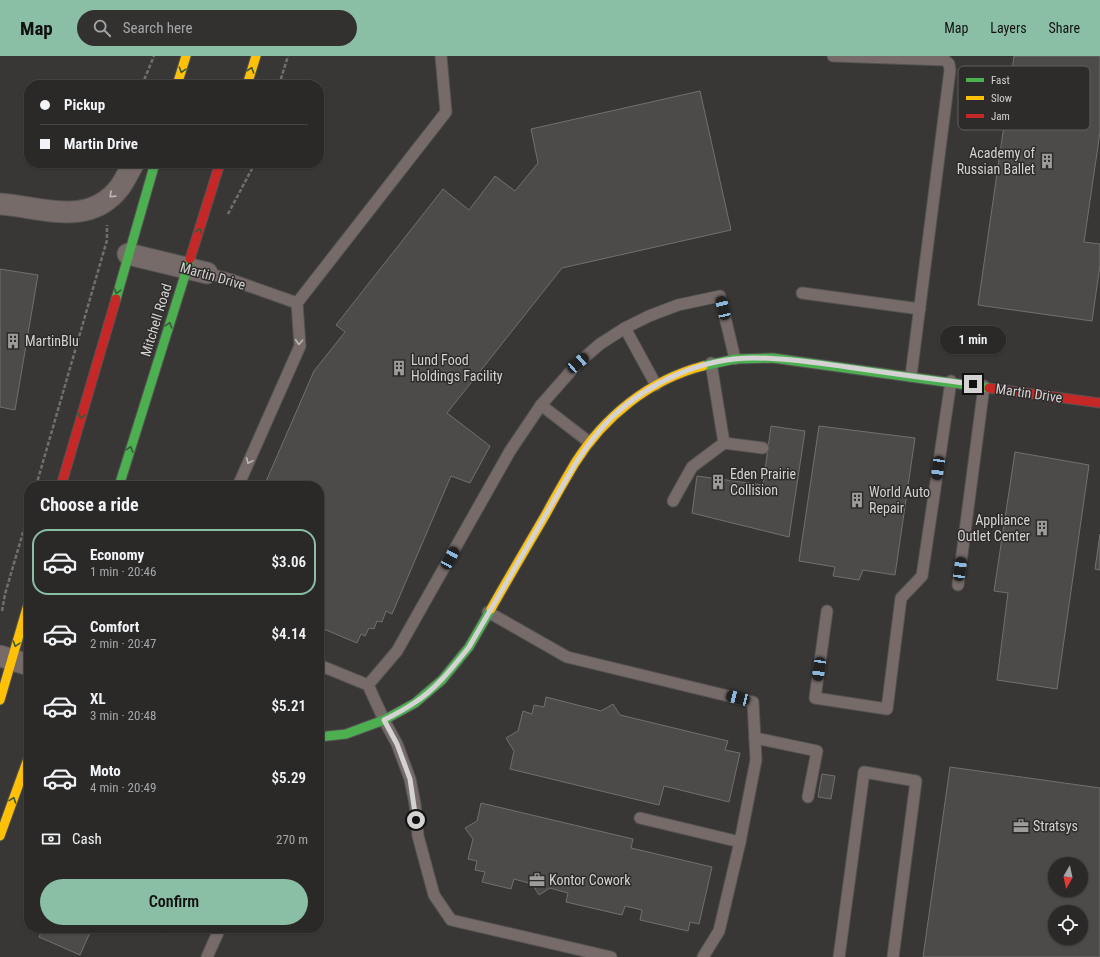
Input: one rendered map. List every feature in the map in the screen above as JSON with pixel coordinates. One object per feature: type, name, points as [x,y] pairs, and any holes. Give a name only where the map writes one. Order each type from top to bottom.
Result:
[{"type":"street","points":[[179,80],[186,56]]},
{"type":"street","points":[[248,80],[256,56]]},
{"type":"street","points":[[8,205],[54,212],[70,213],[85,211],[100,205],[120,187],[131,168]]},
{"type":"street","points":[[62,481],[153,168]]},
{"type":"street","name":"Mitchell Road","points":[[120,481],[197,271],[219,168]]},
{"type":"street","name":"Martin Drive","points":[[128,254],[197,271]]},
{"type":"street","name":"Martin Drive","points":[[324,736],[346,734],[384,720],[415,703],[442,680],[469,647],[488,612],[589,442],[610,418],[634,399],[656,385],[680,373],[711,363],[735,359],[756,358],[792,360],[1100,403]]},
{"type":"street","points":[[0,700],[24,619]]},
{"type":"street","points":[[0,836],[24,770]]},
{"type":"lane","points":[[240,481],[300,346],[297,303],[446,112],[441,56]]},
{"type":"lane","points":[[833,56],[945,60],[949,64],[950,70],[911,376]]},
{"type":"lane","name":"Martin Drive","points":[[197,271],[232,280],[297,303]]},
{"type":"lane","points":[[802,293],[920,309]]},
{"type":"lane","points":[[368,685],[397,652],[510,451],[541,405],[578,363],[600,344],[625,328],[649,316],[678,305],[720,296],[735,359]]},
{"type":"lane","points":[[625,328],[656,385]]},
{"type":"lane","points":[[711,363],[724,443]]},
{"type":"lane","points":[[827,611],[815,698],[886,709],[901,598],[922,576],[951,381]]},
{"type":"lane","points":[[958,585],[984,386]]},
{"type":"lane","points":[[541,405],[589,442]]},
{"type":"lane","points":[[673,501],[692,467],[724,443],[762,448]]},
{"type":"lane","points":[[488,612],[567,657],[753,702],[756,760],[740,842],[718,931],[703,957]]},
{"type":"lane","points":[[324,666],[368,685],[397,744],[410,779],[415,804],[418,836],[434,895],[452,920],[612,957]]},
{"type":"lane","points":[[755,738],[817,751],[808,797]]},
{"type":"lane","points":[[839,957],[864,772],[916,781],[893,957]]},
{"type":"lane","points":[[640,818],[740,842]]},
{"type":"lane","points":[[207,957],[218,933]]},
{"type":"path","points":[[144,80],[154,56]]},
{"type":"path","points":[[281,80],[288,56]]},
{"type":"path","points":[[37,481],[107,240],[107,226],[100,205]]},
{"type":"path","points":[[1,616],[5,594],[24,529]]},
{"type":"building","name":"Academy of Russian Ballet","points":[[1014,56],[1100,56],[1100,132],[1084,242],[1100,244],[1100,265],[1092,321],[978,305],[1003,130],[1090,130],[1090,66],[1013,66]]},
{"type":"building","name":"Lund Food Holdings Facility","points":[[700,91],[731,230],[562,268],[447,413],[490,446],[470,483],[451,476],[392,614],[386,611],[382,622],[377,621],[374,629],[369,628],[365,636],[361,634],[357,643],[324,629],[324,481],[266,481],[314,371],[345,332],[336,325],[443,189],[469,210],[495,176],[515,191],[538,163],[531,129]]},
{"type":"building","name":"MartinBlu","points":[[0,269],[38,275],[15,410],[0,407]]},
{"type":"building","name":"Eden Prairie Collision","points":[[771,426],[805,431],[789,537],[692,513],[697,476],[763,485]]},
{"type":"building","name":"World Auto Repair","points":[[819,426],[915,438],[895,575],[863,570],[859,580],[833,576],[835,567],[799,561]]},
{"type":"building","name":"Appliance Outlet Center","points":[[1015,452],[1089,465],[1057,689],[997,680],[1008,593],[994,591]]},
{"type":"building","points":[[1100,534],[1100,570],[1095,569]]},
{"type":"building","points":[[546,697],[601,711],[613,704],[620,715],[728,741],[725,750],[740,753],[729,802],[664,786],[659,805],[510,769],[514,751],[506,738],[518,731],[523,711],[532,714],[534,705],[544,707]]},
{"type":"building","name":"Stratsys","points":[[950,767],[1100,788],[1100,957],[923,957]]},
{"type":"building","points":[[822,774],[835,776],[831,799],[818,797]]},
{"type":"building","points":[[481,803],[633,839],[631,848],[712,867],[699,924],[690,922],[688,931],[640,920],[642,910],[625,906],[622,915],[566,902],[568,893],[550,888],[539,895],[532,884],[514,879],[511,889],[482,882],[485,872],[475,870],[477,861],[468,859],[473,839],[465,828],[477,821]]},
{"type":"building","points":[[41,933],[90,933],[80,955],[39,937]]},
{"type":"traffic: fast","points":[[116,299],[154,168]]},
{"type":"traffic: fast","points":[[121,481],[190,259]]},
{"type":"traffic: fast","points":[[703,366],[735,359],[773,358],[989,388]]},
{"type":"traffic: fast","points":[[324,736],[346,734],[384,720],[415,703],[442,680],[469,647],[491,609]]},
{"type":"traffic: slow","points":[[179,80],[186,56]]},
{"type":"traffic: slow","points":[[249,80],[256,56]]},
{"type":"traffic: slow","points":[[491,609],[575,463],[600,430],[630,402],[646,391],[683,372],[703,366]]},
{"type":"traffic: slow","points":[[0,700],[24,618]]},
{"type":"traffic: slow","points":[[0,836],[24,770]]},
{"type":"traffic: jam","points":[[190,259],[218,168]]},
{"type":"traffic: jam","points":[[62,481],[116,299]]},
{"type":"traffic: jam","points":[[989,388],[1100,403]]},
{"type":"place","name":"Academy of Russian Ballet","points":[[1047,161]]},
{"type":"place","name":"MartinBlu","points":[[13,341]]},
{"type":"place","name":"Lund Food Holdings Facility","points":[[399,368]]},
{"type":"place","name":"Eden Prairie Collision","points":[[718,482]]},
{"type":"place","name":"World Auto Repair","points":[[857,500]]},
{"type":"place","name":"Appliance Outlet Center","points":[[1042,528]]},
{"type":"place","name":"Stratsys","points":[[1021,826]]},
{"type":"place","name":"Kontor Cowork","points":[[537,880]]},
{"type":"route","points":[[416,820],[415,804],[410,779],[397,744],[384,720],[415,703],[442,680],[469,647],[488,612],[589,442],[610,418],[634,399],[656,385],[680,373],[711,363],[735,359],[756,358],[792,360],[973,384]]}]
